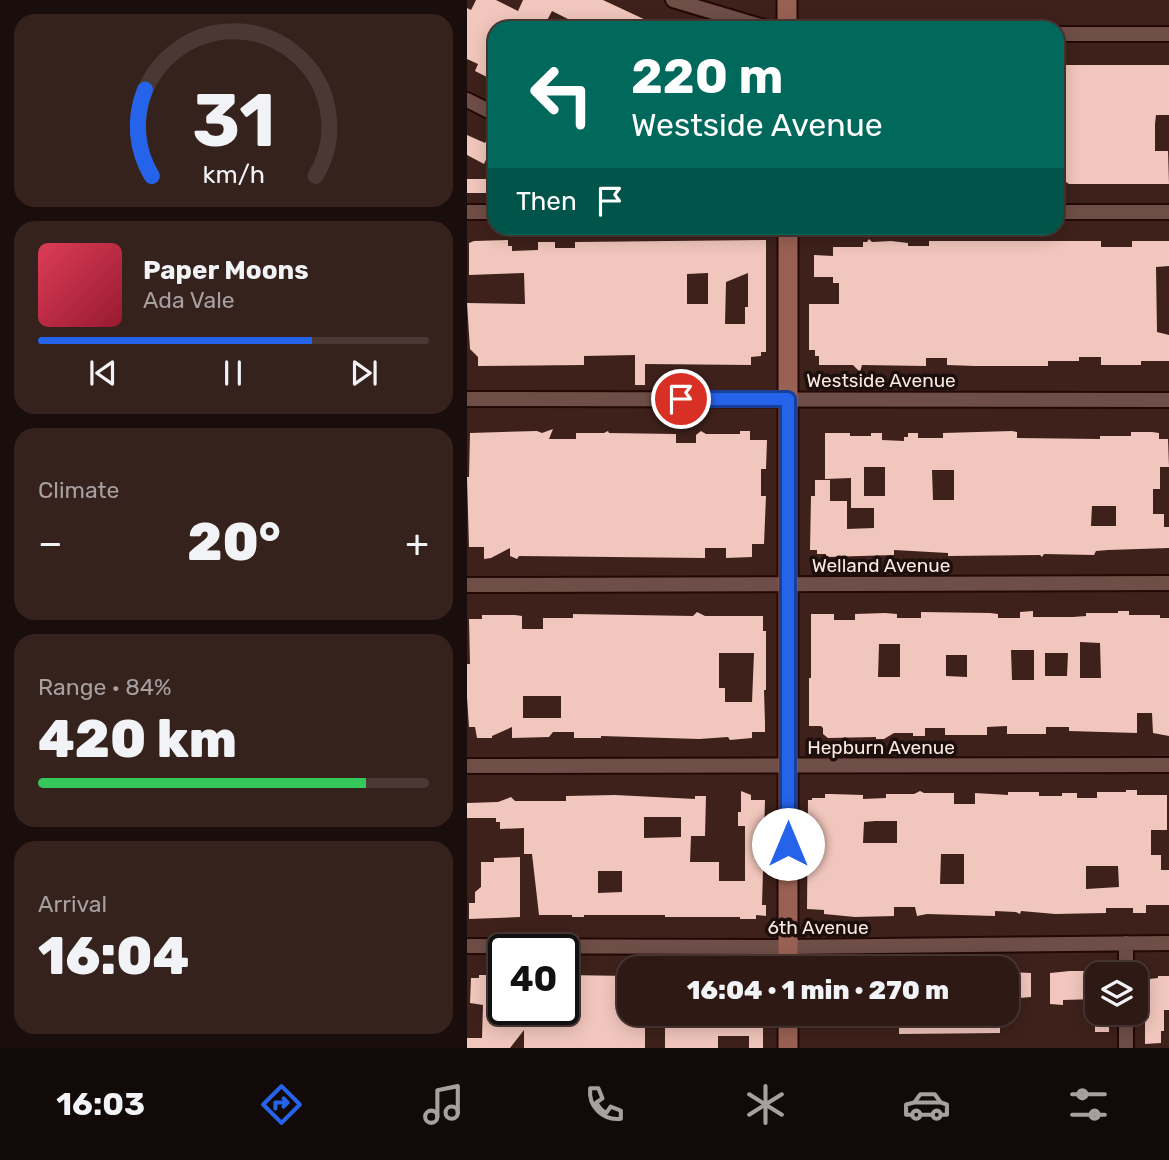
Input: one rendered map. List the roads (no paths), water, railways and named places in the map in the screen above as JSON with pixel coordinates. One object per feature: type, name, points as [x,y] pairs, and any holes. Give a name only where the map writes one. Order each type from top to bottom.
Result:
[{"type":"street","points":[[673,0],[744,21]]},
{"type":"street","points":[[787,0],[787,21]]},
{"type":"street","points":[[1064,34],[1169,34]]},
{"type":"street","points":[[467,100],[488,110]]},
{"type":"street","points":[[467,212],[488,212]]},
{"type":"street","points":[[1064,212],[1169,212]]},
{"type":"street","points":[[788,235],[788,956]]},
{"type":"street","name":"Westside Avenue","points":[[467,399],[1169,400]]},
{"type":"street","name":"Welland Avenue","points":[[467,585],[1169,583]]},
{"type":"street","name":"Hepburn Avenue","points":[[467,766],[1169,765]]},
{"type":"street","points":[[1126,943],[1126,962]]},
{"type":"street","name":"6th Avenue","points":[[467,946],[788,947],[1169,943]]},
{"type":"street","points":[[1126,1025],[1126,1048]]},
{"type":"street","points":[[788,1026],[788,1048]]}]
